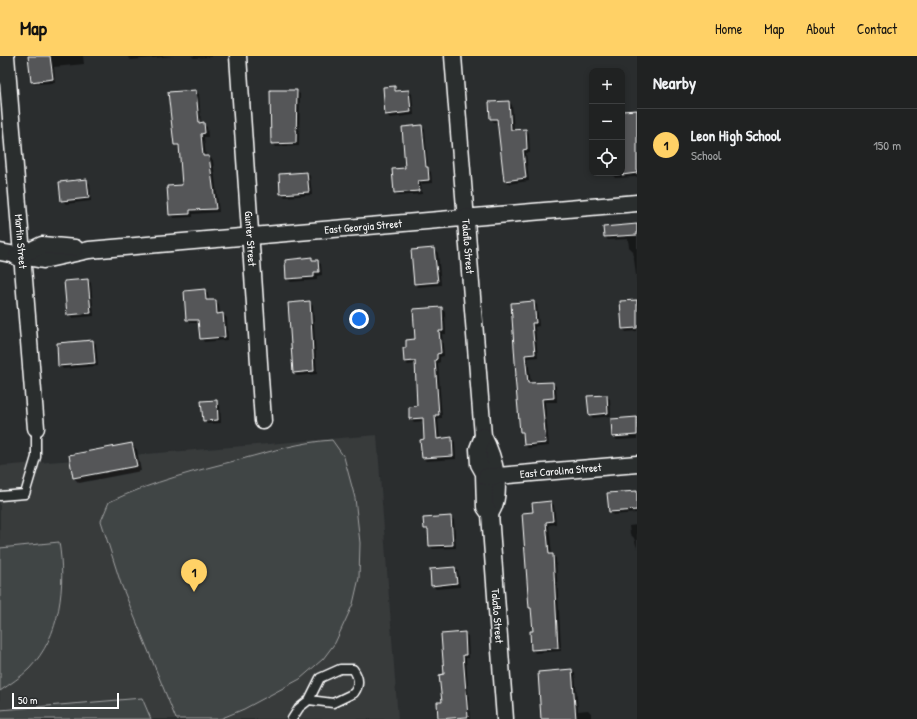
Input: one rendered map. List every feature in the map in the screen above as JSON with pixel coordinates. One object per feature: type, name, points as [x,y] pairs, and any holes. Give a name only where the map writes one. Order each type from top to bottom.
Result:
[{"type":"street","name":"Martin Street","points":[[6,56],[36,428]]},
{"type":"street","name":"Gunter Street","points":[[238,56],[263,421]]},
{"type":"street","name":"Talaflo Street","points":[[452,56],[483,436],[478,449],[479,464],[491,477],[485,507],[490,514],[505,719]]},
{"type":"street","name":"East Georgia Street","points":[[0,252],[43,260],[89,250],[637,203]]},
{"type":"street","name":"East Georgia Street","points":[[0,261],[22,256]]},
{"type":"street","name":"East Carolina Street","points":[[491,477],[637,464]]},
{"type":"lane","points":[[0,496],[25,494],[36,457],[36,428]]},
{"type":"lane","points":[[292,719],[299,708],[309,700],[320,678],[340,669],[353,670],[355,672],[358,684],[354,693],[333,703],[309,700]]},
{"type":"shaded area","points":[[377,435],[398,719],[0,719],[0,466]]},
{"type":"shaded area","points":[[332,440],[344,457],[355,498],[360,543],[359,578],[353,604],[335,643],[323,659],[300,679],[244,709],[220,719],[176,719],[121,584],[101,521],[109,502],[158,482],[191,472],[287,447]]},
{"type":"shaded area","points":[[59,542],[62,575],[61,592],[59,609],[54,626],[40,656],[19,678],[0,691],[0,548]]},
{"type":"shaded area","points":[[142,698],[151,719],[0,719],[0,710]]},
{"type":"building","points":[[28,56],[50,56],[53,79],[31,82]]},
{"type":"building","points":[[395,86],[395,91],[409,90],[411,112],[385,115],[383,87]]},
{"type":"building","points":[[196,90],[199,123],[204,122],[205,133],[201,134],[203,156],[209,156],[216,209],[190,210],[190,214],[169,215],[167,186],[182,185],[179,145],[174,145],[168,92]]},
{"type":"building","points":[[270,90],[297,90],[296,143],[271,144]]},
{"type":"building","points":[[509,101],[511,130],[526,129],[527,149],[523,150],[526,178],[504,181],[497,119],[490,119],[489,102]]},
{"type":"building","points":[[637,110],[637,173],[625,175],[625,140],[625,111]]},
{"type":"building","points":[[422,125],[426,167],[428,167],[429,180],[418,181],[419,191],[394,193],[392,169],[405,168],[402,127]]},
{"type":"building","points":[[307,172],[309,192],[280,194],[279,174]]},
{"type":"building","points":[[87,179],[89,198],[61,201],[59,182]]},
{"type":"building","points":[[637,224],[637,235],[604,237],[603,227]]},
{"type":"building","points":[[434,248],[438,282],[414,284],[411,250]]},
{"type":"building","points":[[312,257],[312,260],[318,260],[319,272],[314,272],[314,277],[286,279],[285,260]]},
{"type":"building","points":[[88,279],[91,313],[67,315],[64,281]]},
{"type":"building","points":[[205,289],[206,300],[216,300],[217,314],[223,313],[225,337],[200,339],[198,320],[186,320],[184,291]]},
{"type":"building","points":[[637,300],[637,328],[622,329],[620,301]]},
{"type":"building","points":[[310,301],[314,371],[293,373],[288,303]]},
{"type":"building","points":[[534,301],[536,323],[532,323],[535,354],[525,355],[528,383],[553,382],[554,398],[542,399],[546,443],[524,445],[523,432],[520,432],[511,303]]},
{"type":"building","points":[[442,307],[443,331],[439,331],[441,353],[437,354],[437,359],[435,360],[439,415],[435,415],[437,439],[452,437],[453,456],[422,458],[420,440],[424,439],[423,418],[409,419],[409,407],[417,406],[415,361],[404,362],[403,348],[406,348],[406,340],[415,339],[413,309]]},
{"type":"building","points":[[93,340],[95,363],[58,366],[57,343]]},
{"type":"building","points":[[607,395],[608,413],[589,415],[587,396]]},
{"type":"building","points":[[217,400],[218,420],[203,421],[201,401]]},
{"type":"building","points":[[637,417],[637,435],[612,437],[611,419]]},
{"type":"building","points":[[132,443],[137,466],[73,478],[69,455]]},
{"type":"building","points":[[637,491],[637,510],[609,512],[607,493]]},
{"type":"building","points":[[551,501],[553,521],[546,522],[549,554],[553,554],[558,648],[531,650],[530,631],[533,631],[531,608],[529,608],[522,513],[533,512],[532,503]]},
{"type":"building","points":[[451,516],[453,545],[429,546],[428,529],[424,529],[423,518]]},
{"type":"building","points":[[455,567],[457,583],[431,586],[430,569]]},
{"type":"building","points":[[465,632],[466,655],[463,655],[468,717],[438,719],[437,702],[442,702],[439,675],[444,674],[441,634]]},
{"type":"building","points":[[572,669],[576,719],[541,719],[538,672]]},
{"type":"place","name":"Leon High School","points":[[194,592]]}]
